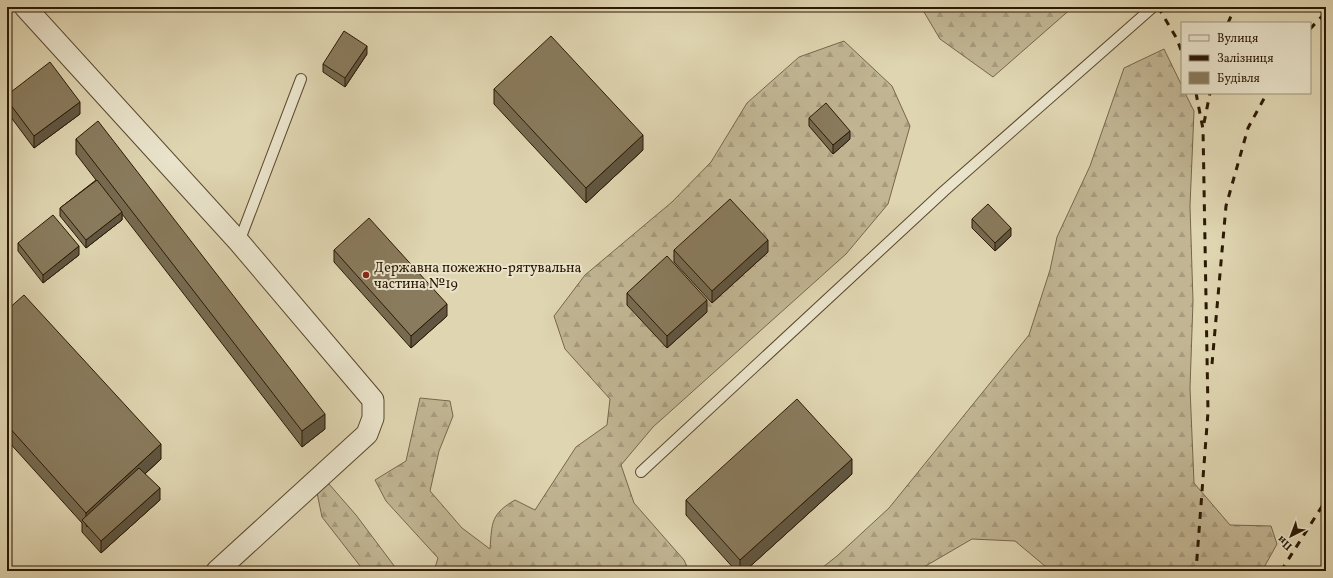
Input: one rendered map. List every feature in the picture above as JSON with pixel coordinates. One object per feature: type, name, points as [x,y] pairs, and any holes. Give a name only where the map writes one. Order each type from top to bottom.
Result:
[{"type":"street","points":[[25,7],[239,242],[373,400],[373,418],[367,434],[217,571]]},
{"type":"lane","points":[[641,472],[944,192],[1153,7]]},
{"type":"lane","points":[[239,242],[301,79]]},
{"type":"green space","points":[[921,7],[1073,7],[993,77],[940,39]]},
{"type":"green space","points":[[844,41],[892,86],[910,126],[888,204],[846,254],[653,427],[621,465],[634,503],[684,560],[689,571],[434,571],[438,558],[386,501],[375,480],[406,461],[420,398],[450,401],[453,416],[439,451],[430,491],[462,528],[490,549],[492,525],[501,510],[515,500],[535,510],[576,447],[607,425],[610,399],[565,349],[554,316],[585,275],[672,202],[711,162],[747,103],[799,57]]},
{"type":"green space","points":[[1164,49],[1181,84],[1181,94],[1186,94],[1194,111],[1190,206],[1193,301],[1190,388],[1194,483],[1230,525],[1271,526],[1277,544],[1262,571],[1051,571],[1015,541],[972,539],[917,571],[818,571],[837,556],[889,508],[1029,335],[1050,270],[1057,237],[1090,166],[1124,68]]},
{"type":"green space","points":[[329,484],[356,515],[398,571],[364,571],[322,517],[316,488]]},
{"type":"building","points":[[344,31],[367,46],[345,78],[323,64]]},
{"type":"building","points":[[551,36],[643,135],[586,188],[494,89]]},
{"type":"building","points":[[50,62],[80,102],[34,136],[7,100],[7,95]]},
{"type":"building","points":[[826,103],[850,131],[833,145],[809,118]]},
{"type":"building","points":[[98,121],[325,414],[302,431],[76,139]]},
{"type":"building","points":[[97,180],[122,212],[86,240],[60,208]]},
{"type":"building","points":[[730,199],[768,240],[712,291],[674,250]]},
{"type":"building","points":[[988,204],[1011,228],[995,243],[972,219]]},
{"type":"building","points":[[53,215],[79,246],[43,275],[18,243]]},
{"type":"building","points":[[369,218],[447,304],[411,336],[334,250]]},
{"type":"building","points":[[667,256],[707,300],[667,336],[627,293]]},
{"type":"building","points":[[24,295],[161,444],[86,513],[7,425],[7,310]]},
{"type":"building","points":[[797,399],[852,459],[740,560],[686,500]]},
{"type":"building","points":[[139,468],[160,488],[101,541],[82,520]]},
{"type":"railway","points":[[1158,7],[1177,39],[1181,50]]},
{"type":"railway","points":[[1228,22],[1235,7]]},
{"type":"railway","points":[[1311,28],[1326,12]]},
{"type":"railway","points":[[1196,94],[1203,129],[1208,412],[1196,571]]},
{"type":"railway","points":[[1204,123],[1210,94]]},
{"type":"railway","points":[[1212,364],[1226,206],[1248,128],[1266,94]]},
{"type":"railway","points":[[1281,571],[1326,500]]},
{"type":"place","name":"Державна пожежно-рятувальна частина №19","points":[[366,275]]}]
